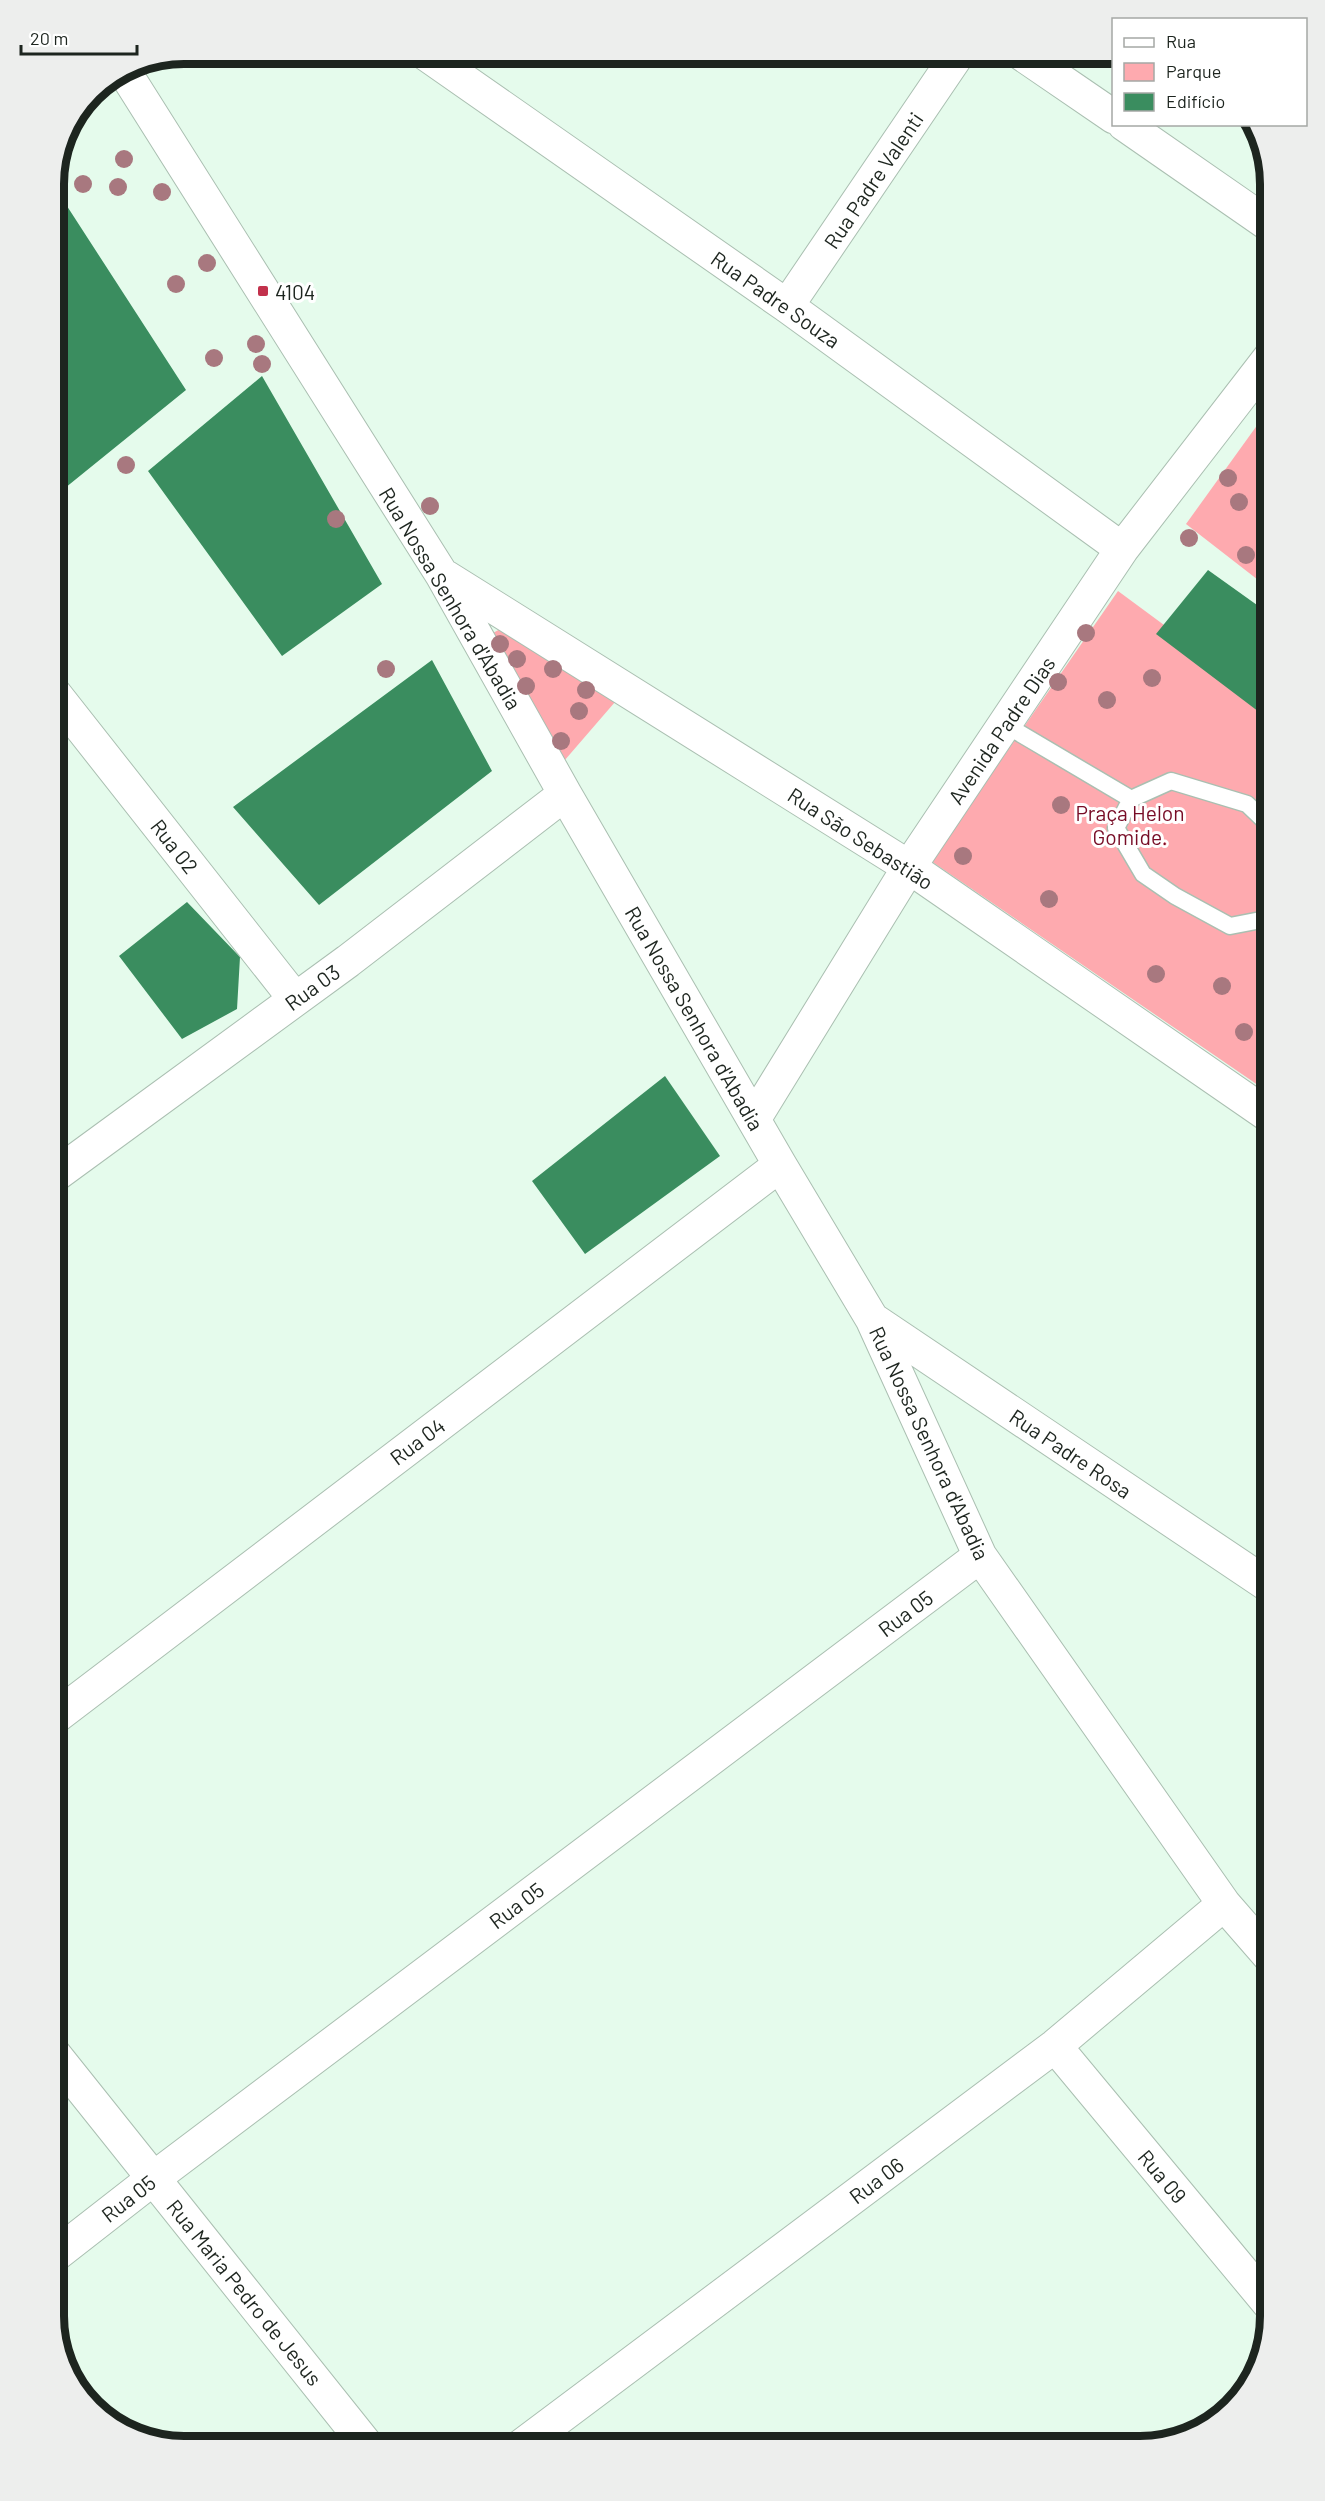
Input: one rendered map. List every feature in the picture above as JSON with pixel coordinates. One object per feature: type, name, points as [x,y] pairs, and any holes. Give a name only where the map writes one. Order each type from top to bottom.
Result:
[{"type":"street","name":"Rua Padre Souza","points":[[461,65],[787,306],[1122,549]]},
{"type":"street","name":"Rua Padre Valenti","points":[[787,306],[951,65]]},
{"type":"street","points":[[1038,65],[1112,116]]},
{"type":"street","name":"Rua Nossa Senhora d'Abadia","points":[[129,79],[442,575],[565,794],[872,1319],[980,1556],[1224,1904],[1260,1945]]},
{"type":"street","points":[[1127,126],[1260,218]]},
{"type":"street","name":"Avenida Padre Dias","points":[[754,1119],[909,867],[1122,549],[1260,370]]},
{"type":"street","name":"Rua São Sebastião","points":[[442,575],[909,867],[1260,1109]]},
{"type":"street","name":"Rua 02","points":[[65,707],[295,999]]},
{"type":"street","name":"Rua 03","points":[[65,1168],[348,962],[565,794]]},
{"type":"street","name":"Rua 04","points":[[64,1710],[780,1165]]},
{"type":"street","name":"Rua Padre Rosa","points":[[872,1319],[1260,1580]]},
{"type":"street","name":"Rua 05","points":[[64,2248],[980,1556]]},
{"type":"street","name":"Rua 06","points":[[535,2436],[1055,2046],[1224,1904]]},
{"type":"street","name":"Rua 09","points":[[1055,2046],[1260,2293]]},
{"type":"street","name":"Rua Maria Pedro de Jesus","points":[[64,2067],[359,2436]]},
{"type":"lane","points":[[1004,724],[1131,799]]},
{"type":"lane","points":[[1260,816],[1247,804],[1171,781],[1131,799],[1116,828],[1143,874],[1175,896],[1230,926],[1260,920]]},
{"type":"green space","points":[[1260,421],[1260,581],[1186,524]]},
{"type":"green space","name":"Praça Helon Gomide.","points":[[1118,591],[1260,696],[1260,1086],[931,861]]},
{"type":"green space","points":[[504,627],[615,702],[558,768],[491,634]]},
{"type":"building","points":[[65,203],[186,390],[65,488]]},
{"type":"building","points":[[262,376],[382,584],[282,656],[148,471]]},
{"type":"building","points":[[1208,570],[1260,607],[1260,713],[1156,634]]},
{"type":"building","points":[[432,660],[492,771],[319,905],[233,807]]},
{"type":"building","points":[[187,902],[240,957],[237,1009],[182,1039],[119,956]]},
{"type":"building","points":[[665,1076],[720,1156],[585,1254],[532,1181]]},
{"type":"place","name":"4104","points":[[263,291]]}]
